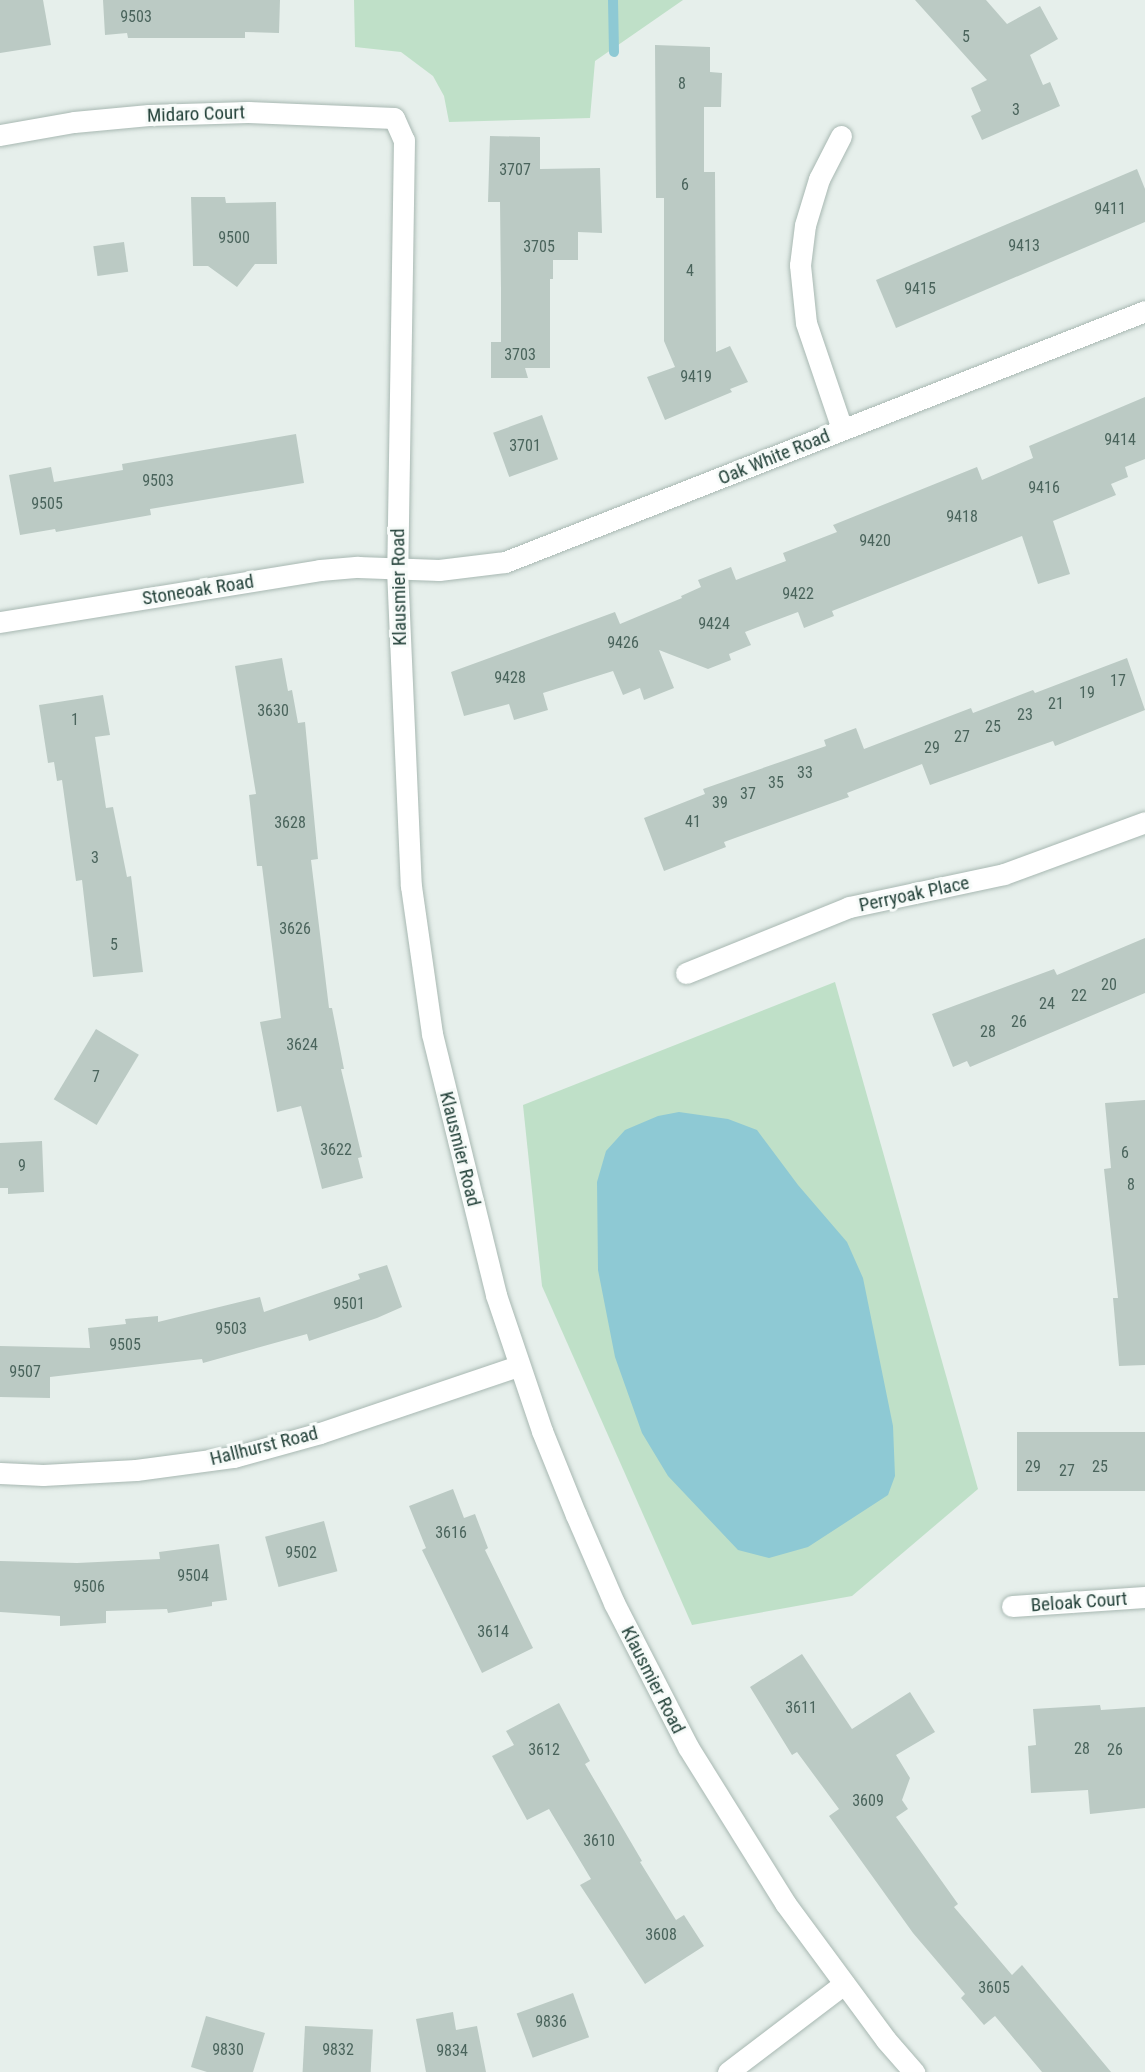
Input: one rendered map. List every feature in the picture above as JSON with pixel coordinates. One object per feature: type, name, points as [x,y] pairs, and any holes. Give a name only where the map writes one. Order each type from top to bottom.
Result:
[{"type":"street","name":"Midaro Court","points":[[0,135],[74,122],[149,115],[248,112],[394,118]]},
{"type":"street","name":"Klausmier Road","points":[[394,118],[404,140],[397,569],[406,813],[420,959],[432,1034],[496,1295],[542,1431],[614,1604],[682,1736],[785,1903],[844,1984],[914,2072]]},
{"type":"street","points":[[841,136],[819,179],[805,225],[800,265],[806,323],[820,372],[842,429]]},
{"type":"street","name":"Oak White Road","points":[[397,569],[439,570],[505,562],[1145,311]]},
{"type":"street","name":"Stoneoak Road","points":[[0,622],[320,570],[397,569]]},
{"type":"street","name":"Perryoak Place","points":[[686,973],[849,907],[1004,874],[1145,822]]},
{"type":"street","name":"Hallhurst Road","points":[[0,1473],[43,1475],[113,1472],[234,1457],[320,1433],[519,1366]]},
{"type":"street","name":"Beloak Court","points":[[1012,1606],[1145,1597]]},
{"type":"street","points":[[728,2072],[844,1984]]},
{"type":"green space","points":[[354,0],[683,0],[595,61],[590,118],[449,122],[444,96],[433,76],[401,52],[355,47]]},
{"type":"green space","points":[[835,982],[978,1489],[852,1596],[692,1625],[542,1286],[523,1105]]},
{"type":"water","points":[[679,1112],[728,1119],[757,1130],[798,1185],[847,1242],[863,1278],[893,1426],[895,1476],[888,1495],[808,1547],[769,1558],[738,1550],[668,1476],[642,1433],[615,1357],[598,1270],[597,1182],[606,1151],[625,1130],[658,1116]]},
{"type":"building","points":[[0,0],[43,0],[51,45],[0,53]]},
{"type":"building","points":[[103,0],[280,0],[279,33],[245,32],[245,38],[128,38],[127,33],[105,35]]},
{"type":"building","points":[[915,0],[986,0],[1007,24],[1040,6],[1058,39],[1030,55],[1043,85],[1050,82],[1060,106],[982,140],[971,116],[981,111],[971,88],[987,80]]},
{"type":"building","points":[[655,45],[710,47],[710,72],[722,73],[721,107],[704,107],[704,172],[715,172],[716,352],[730,346],[748,382],[730,389],[732,392],[665,420],[647,377],[675,367],[664,341],[664,198],[656,198]]},
{"type":"building","points":[[490,136],[540,137],[540,169],[600,168],[602,233],[578,232],[578,260],[553,260],[553,279],[550,279],[550,368],[525,368],[528,378],[491,378],[491,342],[501,342],[501,290],[500,202],[488,202]]},
{"type":"building","points":[[1137,169],[1145,189],[1145,222],[896,328],[876,280]]},
{"type":"building","points":[[191,197],[225,197],[226,203],[276,202],[277,264],[255,264],[237,287],[208,266],[193,266]]},
{"type":"building","points":[[124,242],[128,272],[97,276],[93,246]]},
{"type":"building","points":[[1145,397],[1145,459],[1125,467],[1128,477],[1111,484],[1116,495],[1053,521],[1070,574],[1038,584],[1022,536],[832,611],[834,616],[804,628],[798,612],[745,632],[751,645],[729,654],[731,660],[708,669],[659,650],[674,688],[644,700],[640,688],[623,695],[613,671],[543,693],[548,710],[514,720],[509,704],[464,716],[451,672],[615,612],[620,624],[682,598],[681,596],[701,587],[698,580],[731,567],[736,580],[786,561],[783,553],[837,532],[833,525],[977,467],[982,480],[1033,458],[1029,446]]},
{"type":"building","points":[[542,415],[558,459],[509,477],[493,433]]},
{"type":"building","points":[[296,434],[304,483],[150,509],[151,515],[56,532],[55,529],[20,535],[9,475],[51,467],[54,482],[123,470],[122,464]]},
{"type":"building","points":[[282,658],[298,723],[305,722],[318,859],[311,860],[329,1008],[332,1008],[344,1069],[341,1069],[362,1157],[358,1158],[363,1178],[322,1189],[301,1106],[277,1112],[260,1022],[281,1018],[262,866],[257,866],[249,795],[256,794],[235,666]]},
{"type":"building","points":[[1127,658],[1145,710],[1055,746],[1053,741],[930,785],[922,764],[847,793],[849,797],[724,842],[726,847],[664,871],[644,818],[705,794],[703,789],[826,746],[824,740],[856,728],[864,749],[971,708],[973,713]]},
{"type":"building","points":[[103,695],[110,735],[95,737],[106,808],[113,807],[127,877],[131,876],[143,972],[93,977],[82,880],[76,881],[62,780],[57,781],[54,762],[48,763],[39,705]]},
{"type":"building","points":[[1145,938],[1145,993],[970,1067],[967,1061],[953,1067],[932,1014],[1054,969],[1057,975]]},
{"type":"building","points":[[96,1029],[139,1055],[97,1125],[54,1099]]},
{"type":"building","points":[[1145,1100],[1145,1365],[1119,1366],[1113,1298],[1118,1298],[1104,1169],[1111,1168],[1105,1103]]},
{"type":"building","points":[[42,1141],[44,1192],[8,1194],[8,1188],[0,1188],[0,1143]]},
{"type":"building","points":[[387,1265],[402,1307],[377,1318],[309,1341],[307,1334],[203,1363],[202,1359],[50,1377],[50,1398],[0,1397],[0,1346],[90,1348],[88,1328],[126,1324],[125,1319],[158,1316],[158,1322],[260,1297],[264,1312],[360,1279],[358,1274]]},
{"type":"building","points":[[1017,1432],[1145,1432],[1145,1491],[1017,1491]]},
{"type":"building","points":[[453,1489],[464,1518],[475,1514],[488,1548],[485,1550],[533,1648],[482,1673],[422,1550],[426,1548],[409,1506]]},
{"type":"building","points":[[324,1521],[337,1571],[279,1587],[265,1537]]},
{"type":"building","points":[[219,1544],[227,1600],[212,1602],[212,1606],[168,1613],[167,1609],[106,1611],[106,1623],[60,1626],[60,1616],[0,1612],[0,1561],[77,1563],[160,1559],[159,1552]]},
{"type":"building","points":[[802,1654],[852,1729],[910,1692],[935,1732],[896,1755],[910,1778],[902,1800],[908,1809],[896,1817],[958,1904],[954,1907],[1012,1975],[1022,1965],[1111,2072],[1042,2072],[995,2016],[984,2025],[961,1998],[965,1994],[913,1933],[829,1816],[839,1809],[797,1752],[792,1755],[750,1687]]},
{"type":"building","points":[[559,1703],[590,1761],[585,1764],[642,1861],[640,1862],[676,1920],[684,1915],[704,1946],[645,1984],[580,1885],[591,1879],[549,1809],[527,1820],[492,1756],[514,1745],[506,1731]]},
{"type":"building","points":[[1100,1705],[1101,1710],[1145,1707],[1145,1808],[1090,1814],[1088,1790],[1031,1793],[1028,1746],[1036,1745],[1033,1709]]},
{"type":"building","points":[[573,1993],[589,2037],[533,2058],[517,2014]]},
{"type":"building","points":[[453,2012],[456,2030],[477,2026],[486,2072],[426,2072],[416,2019]]},
{"type":"building","points":[[206,2016],[265,2033],[253,2072],[207,2072],[191,2067]]},
{"type":"building","points":[[305,2026],[373,2030],[371,2072],[303,2072]]},
{"type":"waterway","points":[[613,0],[614,52]]}]
